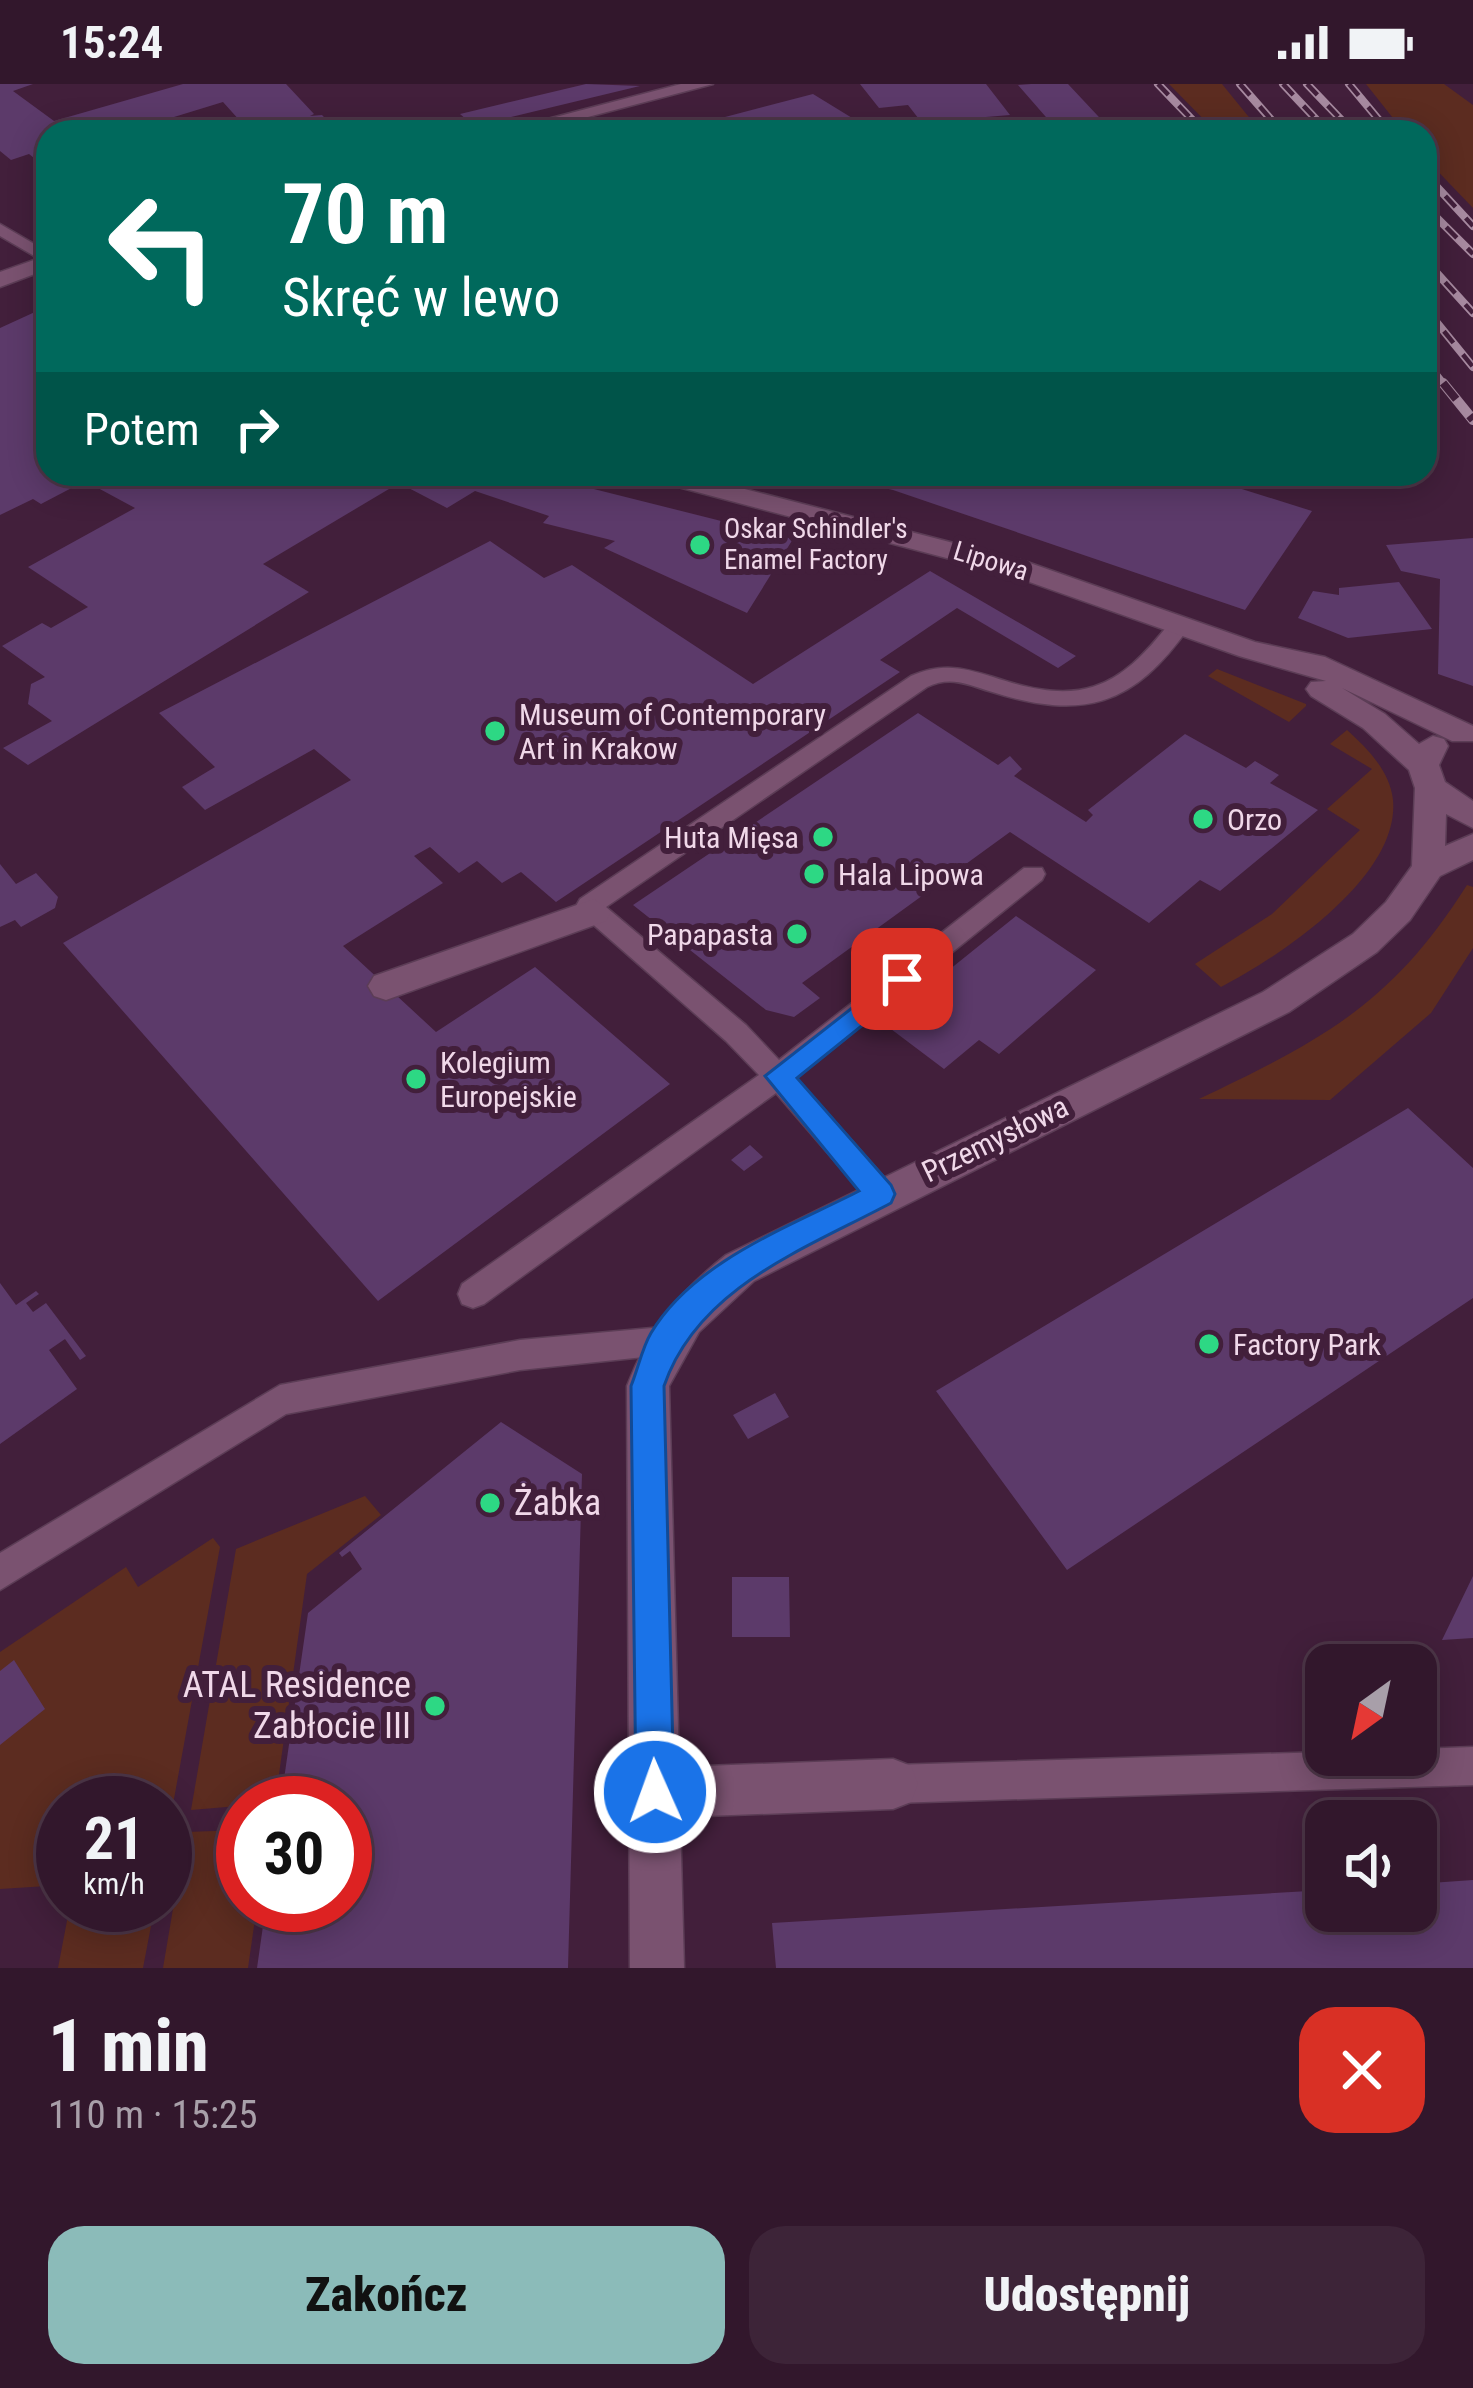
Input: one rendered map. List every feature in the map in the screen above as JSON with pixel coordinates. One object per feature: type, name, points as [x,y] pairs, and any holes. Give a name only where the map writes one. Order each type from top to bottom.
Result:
[{"type":"street","points":[[557,120],[704,84]]},
{"type":"street","points":[[0,280],[36,265]]},
{"type":"street","name":"Lipowa","points":[[703,486],[1017,568],[1249,650],[1347,676],[1468,734]]},
{"type":"street","name":"Lipowa","points":[[1249,650],[1374,721],[1473,818]]},
{"type":"street","points":[[1428,868],[1427,777],[1434,744],[1468,734]]},
{"type":"street","name":"Przemysłowa","points":[[657,1968],[648,1386],[663,1341],[693,1307],[740,1268],[880,1194],[1276,1002],[1365,943],[1428,868],[1473,846]]},
{"type":"street","points":[[386,986],[594,912]]},
{"type":"street","points":[[655,1792],[893,1784]]},
{"type":"lane","points":[[0,229],[36,252]]},
{"type":"lane","points":[[880,1194],[779,1076],[589,907],[928,676],[962,674],[1057,704],[1088,703],[1112,693],[1155,657],[1179,626]]},
{"type":"lane","points":[[473,1294],[779,1076],[1033,874]]},
{"type":"lane","points":[[0,1573],[280,1400],[520,1355],[663,1341]]},
{"type":"lane","points":[[893,1784],[1473,1766]]},
{"type":"shaded area","points":[[1169,84],[1222,84],[1251,120],[1204,120]]},
{"type":"shaded area","points":[[1366,84],[1444,84],[1473,105],[1473,208],[1437,170],[1437,120],[1394,120]]},
{"type":"shaded area","points":[[1217,669],[1306,706],[1289,722],[1208,676]]},
{"type":"shaded area","points":[[1347,730],[1376,761],[1391,789],[1390,829],[1377,857],[1357,885],[1303,935],[1221,987],[1195,964],[1272,914],[1360,830],[1327,809],[1372,769],[1330,744]]},
{"type":"shaded area","points":[[1467,885],[1473,887],[1473,948],[1431,1013],[1330,1100],[1199,1099],[1282,1058],[1351,1015],[1410,961]]},
{"type":"shaded area","points":[[365,1496],[381,1515],[307,1574],[279,1776],[216,1776],[216,1808],[192,1810],[192,1804],[236,1549]]},
{"type":"shaded area","points":[[213,1538],[220,1547],[178,1776],[36,1776],[36,1887],[0,1889],[0,1652],[126,1567],[138,1587]]},
{"type":"shaded area","points":[[216,1831],[216,1932],[253,1932],[248,1968],[163,1968],[169,1932],[192,1932],[192,1832]]},
{"type":"shaded area","points":[[65,1932],[150,1932],[143,1968],[58,1968]]},
{"type":"building","points":[[0,84],[33,84],[13,91],[53,120],[36,120],[36,160],[29,154],[11,160],[0,151]]},
{"type":"building","points":[[183,84],[286,84],[314,114],[310,116],[322,115],[327,120],[239,120],[223,102],[164,120],[57,120]]},
{"type":"building","points":[[586,84],[640,86],[499,120],[467,120],[460,114]]},
{"type":"building","points":[[860,84],[986,84],[1010,115],[920,120],[908,105],[879,108]]},
{"type":"building","points":[[1068,84],[1102,120],[1049,120],[1018,85]]},
{"type":"building","points":[[813,94],[855,120],[730,120],[725,117]]},
{"type":"building","points":[[36,312],[36,486],[75,486],[41,504],[33,499],[0,515],[0,328]]},
{"type":"building","points":[[94,486],[394,486],[263,564],[309,592],[28,765],[3,748],[52,721],[28,704],[31,684],[45,677],[2,646],[42,623],[51,628],[88,607],[28,567],[135,508]]},
{"type":"building","points":[[405,486],[582,486],[793,539],[747,613],[604,548],[615,541],[543,523],[549,516],[475,491],[447,508]]},
{"type":"building","points":[[876,486],[1232,486],[1312,511],[1245,610]]},
{"type":"building","points":[[1473,538],[1473,686],[1438,674],[1440,579],[1401,571],[1386,545]]},
{"type":"building","points":[[490,541],[544,578],[572,565],[753,684],[930,571],[1076,656],[1058,668],[957,608],[880,660],[900,672],[556,902],[521,872],[502,883],[477,861],[459,873],[430,847],[414,856],[443,883],[343,946],[436,1032],[535,967],[670,1084],[378,1301],[63,943],[351,780],[314,749],[205,810],[182,787],[215,767],[159,713]]},
{"type":"building","points":[[1399,582],[1432,629],[1348,638],[1298,618],[1313,591],[1339,595],[1339,588]]},
{"type":"building","points":[[918,713],[998,765],[1010,756],[1022,769],[1014,776],[1086,822],[1093,815],[1088,810],[1185,734],[1246,768],[1255,761],[1279,775],[1270,783],[1318,810],[1220,891],[1200,880],[1149,923],[1010,832],[802,983],[820,998],[794,1017],[766,1010],[633,905]]},
{"type":"building","points":[[0,864],[16,884],[36,873],[58,897],[55,908],[21,927],[15,920],[0,927]]},
{"type":"building","points":[[1016,916],[1096,970],[999,1054],[979,1040],[944,1069],[883,1023]]},
{"type":"building","name":"Factory Park","points":[[1408,1108],[1473,1168],[1473,1298],[1067,1570],[936,1391]]},
{"type":"building","points":[[750,1145],[763,1157],[744,1171],[731,1160]]},
{"type":"building","points":[[0,1283],[16,1305],[36,1291],[39,1294],[26,1303],[33,1312],[46,1303],[86,1356],[80,1360],[65,1339],[49,1350],[77,1389],[0,1444]]},
{"type":"building","points":[[775,1393],[789,1417],[748,1439],[733,1415]]},
{"type":"building","name":"ATAL Residence Zabłocie III","points":[[501,1422],[582,1474],[568,1968],[257,1968],[262,1932],[372,1932],[372,1776],[284,1776],[308,1613],[362,1569],[350,1551],[342,1557],[339,1553]]},
{"type":"building","points":[[1473,1576],[1473,1638],[1442,1640]]},
{"type":"building","points":[[732,1577],[789,1577],[790,1637],[732,1637]]},
{"type":"building","points":[[14,1660],[45,1709],[0,1745],[0,1671]]},
{"type":"building","points":[[1473,1880],[1473,1968],[776,1968],[772,1923],[1305,1891],[1305,1932],[1437,1932],[1437,1883]]},
{"type":"railway","points":[[1158,84],[1192,120]]},
{"type":"railway","points":[[1240,84],[1272,120]]},
{"type":"railway","points":[[1283,84],[1317,120]]},
{"type":"railway","points":[[1307,84],[1342,120]]},
{"type":"railway","points":[[1349,84],[1379,120]]},
{"type":"railway","points":[[1437,187],[1473,226]]},
{"type":"railway","points":[[1437,218],[1473,254]]},
{"type":"railway","points":[[1437,273],[1473,313]]},
{"type":"railway","points":[[1437,323],[1473,367]]},
{"type":"railway","points":[[1437,376],[1445,386]]},
{"type":"railway","points":[[1443,383],[1473,420]]},
{"type":"place","name":"Oskar Schindler's Enamel Factory","points":[[700,545]]},
{"type":"place","name":"Museum of Contemporary Art in Krakow","points":[[495,731]]},
{"type":"place","name":"Orzo","points":[[1203,819]]},
{"type":"place","name":"Huta Mięsa","points":[[823,837]]},
{"type":"place","name":"Hala Lipowa","points":[[814,874]]},
{"type":"place","name":"Papapasta","points":[[797,934]]},
{"type":"place","name":"Kolegium Europejskie","points":[[416,1079]]},
{"type":"place","name":"Factory Park","points":[[1209,1344]]},
{"type":"place","name":"Żabka","points":[[490,1503]]},
{"type":"place","name":"ATAL Residence Zabłocie III","points":[[435,1706]]},
{"type":"route","points":[[655,1792],[648,1386],[663,1341],[693,1307],[740,1268],[880,1194],[779,1076],[902,979]]}]
